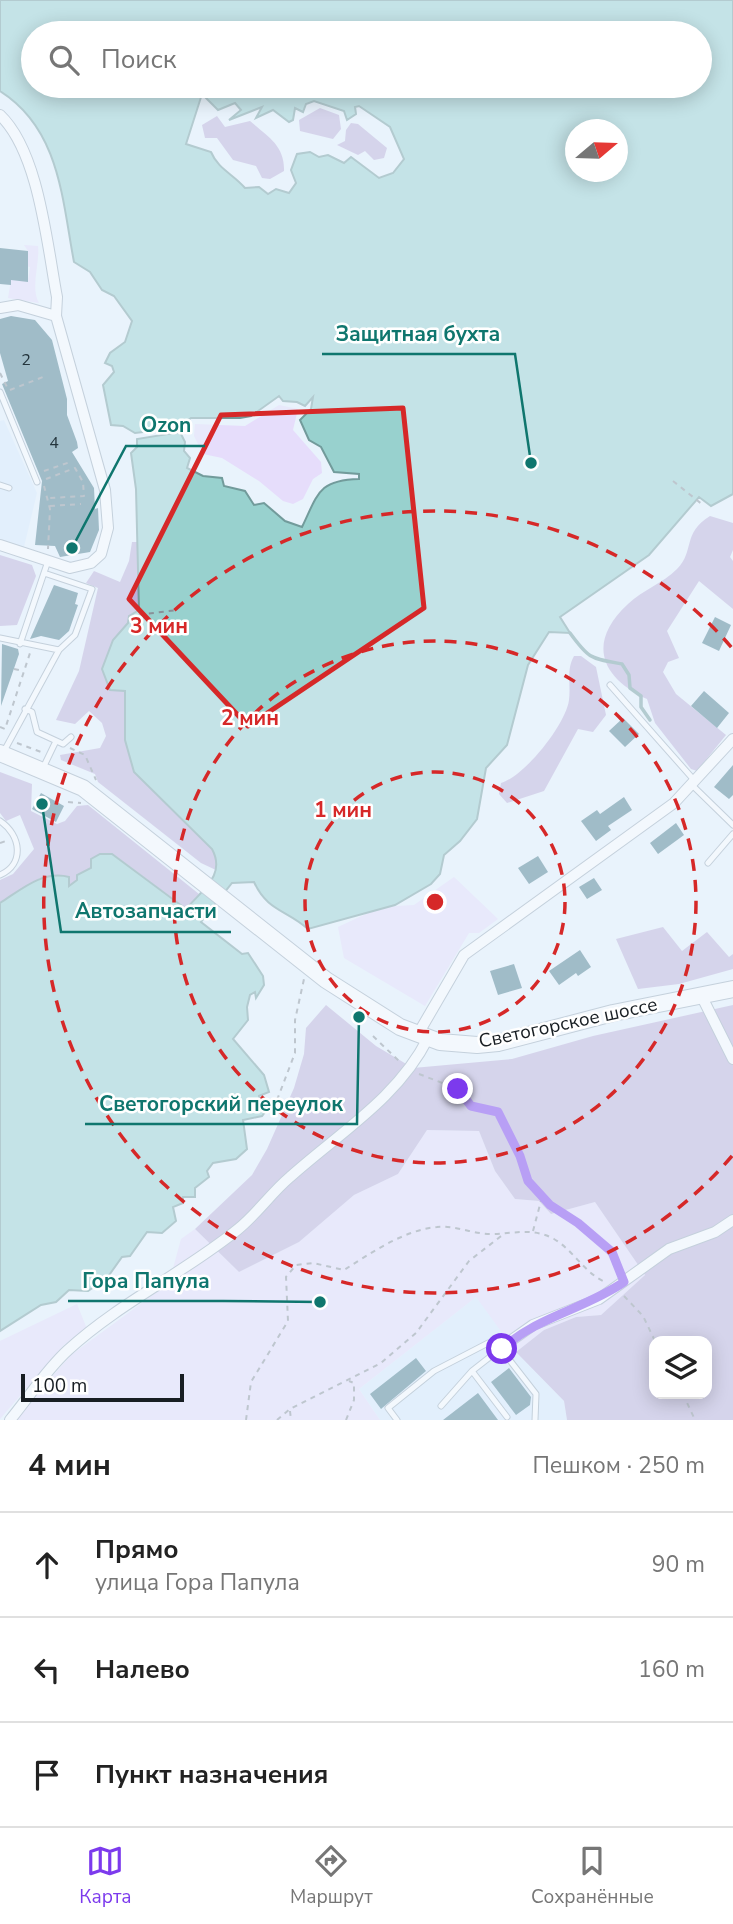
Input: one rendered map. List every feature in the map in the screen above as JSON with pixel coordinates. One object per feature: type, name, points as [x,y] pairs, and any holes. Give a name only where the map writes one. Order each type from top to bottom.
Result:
[{"type":"main road","name":"Светогорское шоссе","points":[[4,749],[45,763],[93,794],[326,980],[380,1015],[423,1036],[459,1045],[498,1043],[600,1016],[733,989]]},
{"type":"street","points":[[0,115],[13,130],[28,162],[57,297],[55,316],[98,459],[108,528],[101,554],[90,563],[70,568],[0,545]]},
{"type":"street","points":[[0,308],[18,305],[55,316]]},
{"type":"street","points":[[10,1420],[67,1350],[163,1279],[195,1261],[240,1228],[289,1177],[365,1116],[420,1053],[423,1036],[464,955],[674,803],[733,739]]},
{"type":"street","points":[[701,995],[733,1059]]},
{"type":"street","points":[[505,1346],[533,1325],[599,1299],[669,1249],[715,1232],[733,1220]]},
{"type":"lane","points":[[0,392],[39,481]]},
{"type":"lane","points":[[0,485],[9,488]]},
{"type":"lane","points":[[20,644],[44,573],[39,545]]},
{"type":"lane","points":[[4,749],[59,650],[75,635],[92,589],[44,573]]},
{"type":"lane","points":[[0,638],[59,650]]},
{"type":"lane","points":[[610,685],[667,746],[694,784],[733,825]]},
{"type":"lane","points":[[25,709],[32,712],[37,732],[63,744],[71,737]]},
{"type":"lane","points":[[45,763],[56,741]]},
{"type":"lane","points":[[0,821],[9,827],[19,854],[16,864],[0,875]]},
{"type":"lane","points":[[708,863],[733,834]]},
{"type":"lane","points":[[397,1420],[388,1408],[434,1371],[488,1343],[505,1346],[536,1394],[535,1420]]},
{"type":"lane","points":[[441,1406],[472,1371],[505,1346]]},
{"type":"lane","points":[[472,1371],[507,1418]]},
{"type":"path","points":[[0,373],[6,382]]},
{"type":"path","points":[[9,390],[43,377]]},
{"type":"path","points":[[39,473],[70,462]]},
{"type":"path","points":[[39,481],[75,468],[83,482],[84,496],[48,498]]},
{"type":"path","points":[[673,481],[703,505]]},
{"type":"path","points":[[49,545],[50,508],[81,504]]},
{"type":"path","points":[[129,616],[177,610]]},
{"type":"path","points":[[0,727],[5,729],[33,645]]},
{"type":"path","points":[[14,669],[24,672]]},
{"type":"path","points":[[63,744],[85,755],[100,784]]},
{"type":"path","points":[[4,749],[45,763]]},
{"type":"path","points":[[68,802],[89,803]]},
{"type":"path","points":[[0,836],[6,841]]},
{"type":"path","points":[[277,1100],[295,1053],[295,1020],[303,975]]},
{"type":"path","points":[[458,1089],[471,1106],[498,1112],[520,1156],[528,1181],[550,1205],[578,1223],[612,1252],[620,1284],[643,1316],[653,1336]]},
{"type":"path","points":[[533,1231],[542,1196]]},
{"type":"path","points":[[246,1420],[251,1382],[288,1321],[286,1277],[296,1265],[313,1263],[344,1270],[403,1237],[438,1227],[489,1234],[533,1231],[555,1240],[591,1275],[620,1284]]},
{"type":"path","points":[[276,1420],[290,1409],[381,1363],[416,1333],[469,1261],[506,1233]]},
{"type":"path","points":[[346,1420],[354,1400],[355,1383],[347,1380]]},
{"type":"path","points":[[685,1399],[695,1420]]},
{"type":"path","points":[[290,1409],[291,1420]]},
{"type":"highlighted area","points":[[403,408],[424,608],[248,726],[129,599],[221,415]]},
{"type":"shaded area","points":[[0,0],[733,0],[733,494],[711,506],[699,497],[649,555],[560,617],[570,633],[549,632],[528,665],[507,745],[486,768],[477,819],[460,841],[444,855],[440,874],[431,884],[395,905],[308,929],[271,905],[254,882],[232,883],[201,922],[242,954],[248,953],[263,976],[264,985],[256,998],[255,992],[250,995],[248,1020],[233,1039],[264,1075],[269,1092],[259,1096],[261,1111],[265,1112],[262,1116],[243,1120],[247,1149],[236,1159],[213,1163],[207,1171],[209,1177],[195,1188],[195,1197],[183,1197],[183,1203],[173,1207],[176,1221],[162,1233],[147,1232],[130,1256],[122,1257],[107,1278],[88,1291],[69,1290],[56,1302],[41,1305],[0,1331],[0,903],[33,882],[50,876],[69,877],[69,886],[77,880],[77,875],[91,868],[91,859],[100,854],[112,854],[186,909],[211,881],[216,867],[212,849],[134,772],[125,740],[125,691],[110,690],[102,669],[113,640],[128,623],[129,616],[139,610],[136,489],[131,453],[137,447],[137,439],[180,432],[185,442],[184,451],[190,458],[187,468],[203,476],[222,478],[224,486],[245,491],[254,505],[264,503],[285,521],[302,527],[321,491],[335,482],[359,479],[359,474],[334,472],[321,447],[309,440],[300,420],[311,409],[313,397],[305,406],[297,402],[283,401],[279,396],[251,416],[191,418],[177,428],[135,433],[123,426],[111,425],[103,385],[114,372],[112,366],[105,363],[110,353],[125,342],[132,321],[114,296],[102,290],[90,272],[74,262],[55,167],[47,145],[20,107],[0,91]],"holes":[[[21,21],[712,21],[712,98],[206,98],[218,110],[235,103],[241,110],[229,120],[262,107],[256,118],[273,110],[289,122],[293,120],[295,108],[303,112],[306,104],[314,101],[344,111],[347,120],[356,114],[355,107],[359,106],[390,127],[404,159],[393,173],[379,178],[351,157],[344,163],[328,155],[319,157],[310,152],[297,154],[291,170],[296,183],[289,193],[276,189],[268,194],[259,187],[245,188],[222,167],[211,152],[186,144],[201,98],[21,98]]]},
{"type":"shaded area","points":[[320,108],[339,115],[341,129],[333,139],[300,131],[299,120]]},
{"type":"shaded area","points":[[217,116],[225,127],[250,121],[278,148],[284,162],[284,171],[270,179],[262,178],[256,166],[233,160],[217,138],[205,138],[202,125]]},
{"type":"shaded area","points":[[351,123],[358,124],[387,148],[384,158],[374,160],[365,151],[358,155],[337,145],[345,141],[346,130]]},
{"type":"shaded area","points":[[24,245],[38,246],[35,290],[39,303],[8,298],[11,280],[28,281],[30,267],[26,266],[28,251]]},
{"type":"shaded area","points":[[279,405],[298,409],[293,430],[321,462],[322,473],[313,479],[303,499],[293,504],[283,501],[259,481],[222,458],[203,454],[194,436],[195,424],[245,426]]},
{"type":"shaded area","points":[[4,420],[37,493],[24,547],[0,539],[0,421]]},
{"type":"shaded area","points":[[710,516],[733,523],[733,550],[730,557],[733,561],[733,609],[699,581],[667,631],[679,658],[668,662],[663,672],[676,694],[726,735],[697,771],[691,769],[655,723],[647,699],[618,680],[604,658],[604,645],[607,632],[615,618],[628,604],[677,569],[686,556],[692,535],[701,522]]},
{"type":"shaded area","points":[[132,542],[138,542],[139,610],[129,616],[128,623],[113,640],[125,690],[125,740],[134,772],[212,849],[219,861],[218,871],[201,863],[98,782],[95,774],[61,760],[60,755],[100,748],[106,736],[102,723],[89,711],[75,724],[56,720],[79,671],[98,588],[86,583],[94,571],[120,582],[129,561]]},
{"type":"shaded area","points":[[0,555],[32,565],[36,576],[17,625],[0,626]]},
{"type":"shaded area","points":[[574,656],[581,656],[596,667],[606,715],[593,732],[578,729],[544,791],[507,803],[499,794],[501,783],[521,770],[543,748],[566,710],[570,667]]},
{"type":"shaded area","points":[[0,772],[32,784],[31,811],[57,824],[65,821],[77,806],[88,805],[199,894],[187,909],[113,854],[101,854],[92,868],[77,875],[77,880],[68,887],[69,877],[40,878],[0,903],[0,880],[13,874],[34,849],[20,815],[6,821],[0,813]]},
{"type":"shaded area","points":[[454,877],[498,919],[479,933],[469,933],[425,1006],[344,958],[338,927],[381,907],[414,905]]},
{"type":"shaded area","points":[[663,927],[682,951],[707,932],[729,957],[733,954],[733,969],[679,984],[638,989],[616,939]]},
{"type":"shaded area","points":[[326,1005],[376,1046],[413,1068],[512,1059],[593,1036],[733,1005],[733,1420],[567,1420],[564,1401],[516,1352],[544,1330],[576,1317],[601,1315],[645,1275],[595,1202],[551,1214],[539,1201],[515,1199],[495,1171],[479,1131],[427,1130],[398,1174],[354,1195],[299,1242],[239,1272],[195,1229],[252,1175],[267,1149],[294,1088],[304,1054],[306,1028]]},
{"type":"shaded area","points":[[427,1130],[479,1131],[495,1171],[515,1199],[539,1201],[551,1214],[595,1202],[645,1275],[601,1315],[576,1317],[544,1330],[516,1352],[476,1297],[359,1389],[380,1420],[14,1420],[71,1355],[169,1283],[181,1239],[195,1229],[239,1272],[299,1242],[354,1195],[398,1174]]},
{"type":"shaded area","points":[[477,1296],[516,1352],[564,1401],[567,1420],[380,1420],[359,1389]]},
{"type":"shaded area","points":[[77,1304],[87,1329],[64,1345],[0,1419],[0,1341]]},
{"type":"building","points":[[0,248],[28,251],[28,282],[11,280],[11,285],[0,284]]},
{"type":"building","points":[[11,316],[35,320],[52,340],[67,399],[67,415],[77,442],[78,448],[72,452],[94,488],[95,509],[98,508],[99,530],[90,552],[60,557],[55,546],[35,545],[42,481],[2,384],[8,381],[0,353],[0,319]]},
{"type":"building","points":[[54,585],[78,593],[75,604],[78,605],[69,631],[59,640],[41,636],[30,639]]},
{"type":"building","points":[[715,617],[731,625],[719,651],[702,643]]},
{"type":"building","points":[[2,644],[18,649],[19,654],[1,706]]},
{"type":"building","points":[[704,691],[729,713],[717,728],[691,706]]},
{"type":"building","points":[[623,718],[639,734],[625,747],[609,731]]},
{"type":"building","points":[[733,765],[733,795],[729,799],[714,787]]},
{"type":"building","points":[[41,793],[64,806],[56,822],[32,809]]},
{"type":"building","points":[[624,797],[632,810],[608,826],[611,830],[596,841],[581,821],[597,810],[600,814]]},
{"type":"building","points":[[676,823],[684,835],[658,854],[650,843]]},
{"type":"building","points":[[538,856],[548,872],[529,884],[518,868]]},
{"type":"building","points":[[594,878],[602,890],[587,899],[579,887]]},
{"type":"building","points":[[580,950],[591,967],[578,976],[576,973],[559,985],[549,971]]},
{"type":"building","points":[[514,964],[522,988],[498,995],[490,971]]},
{"type":"building","points":[[416,1358],[426,1371],[381,1409],[370,1394]]},
{"type":"building","points":[[509,1368],[531,1397],[530,1405],[516,1415],[491,1382]]},
{"type":"building","points":[[478,1393],[498,1420],[443,1420]]},
{"type":"waterway","points":[[570,633],[591,656],[622,664],[629,675],[630,688],[641,696],[641,707],[650,720]]},
{"type":"place","name":"Защитная бухта","points":[[531,463]]},
{"type":"place","name":"Ozon","points":[[72,548]]},
{"type":"place","name":"Автозапчасти","points":[[42,804]]},
{"type":"place","name":"Светогорский переулок","points":[[359,1017]]},
{"type":"place","name":"Гора Папула","points":[[320,1302]]},
{"type":"route","points":[[458,1089],[471,1106],[498,1112],[520,1156],[528,1181],[550,1205],[578,1223],[612,1252],[624,1282],[599,1299],[533,1325],[502,1349]]}]
